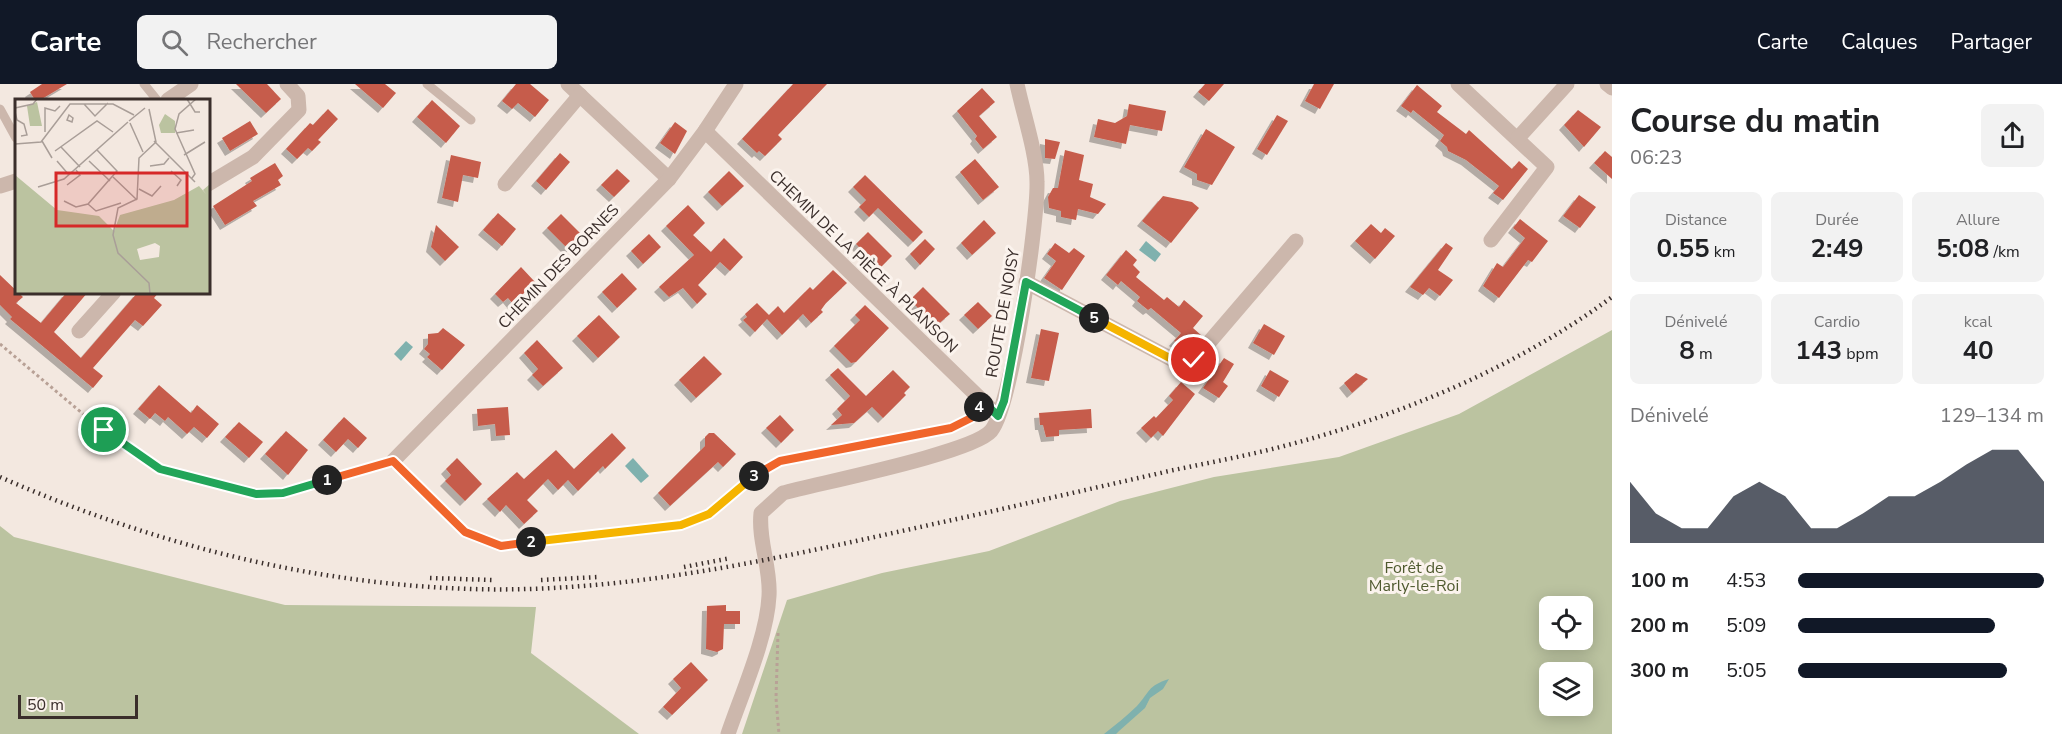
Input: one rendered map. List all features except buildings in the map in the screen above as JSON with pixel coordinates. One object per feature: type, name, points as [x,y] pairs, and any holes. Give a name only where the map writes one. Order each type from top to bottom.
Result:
[{"type":"street","points":[[169,99],[191,84]]},
{"type":"street","points":[[210,183],[253,158],[299,110],[298,96],[287,84]]},
{"type":"street","points":[[568,84],[669,178]]},
{"type":"street","name":"CHEMIN DES BORNES","points":[[393,461],[669,178],[705,131],[736,84]]},
{"type":"street","name":"ROUTE DE NOISY","points":[[728,734],[766,616],[770,592],[759,533],[761,513],[783,493],[961,448],[991,431],[998,416],[1004,401],[1035,230],[1037,180],[1017,84]]},
{"type":"street","points":[[1458,84],[1547,167],[1491,240]]},
{"type":"street","points":[[1518,138],[1567,84]]},
{"type":"street","points":[[1607,84],[1612,88]]},
{"type":"street","points":[[505,184],[580,95]]},
{"type":"street","name":"CHEMIN DE LA PIÈCE À PLANSON","points":[[705,131],[998,416]]},
{"type":"street","points":[[0,186],[15,181]]},
{"type":"street","points":[[1026,282],[1181,364],[1194,360],[1296,242]]},
{"type":"street","points":[[79,331],[112,294]]},
{"type":"lane","points":[[144,84],[156,99]]},
{"type":"lane","points":[[427,84],[471,120]]},
{"type":"lane","points":[[0,109],[15,136]]},
{"type":"lane","points":[[104,430],[160,469],[256,494],[283,493],[393,461],[465,532],[501,546],[681,525],[709,514],[750,479],[780,461],[951,428],[971,418],[984,402]]},
{"type":"path","points":[[0,344],[104,430]]},
{"type":"path","points":[[766,616],[780,636],[776,698],[779,734]]},
{"type":"green space","name":"Forêt de Marly-le-Roi","points":[[1612,330],[1612,734],[742,734],[787,600],[882,573],[989,551],[1120,501],[1214,477],[1339,457],[1459,414]]},
{"type":"green space","points":[[0,526],[14,537],[285,605],[536,607],[531,653],[639,734],[0,734]]},
{"type":"water","points":[[1146,241],[1161,254],[1155,262],[1139,250]]},
{"type":"water","points":[[406,341],[413,347],[401,361],[394,354]]},
{"type":"water","points":[[633,458],[649,476],[641,483],[625,466]]},
{"type":"water","points":[[1169,679],[1163,689],[1150,698],[1145,708],[1116,734],[1104,734],[1137,706],[1153,687]]},
{"type":"railway","points":[[0,477],[114,522],[231,556],[290,569],[350,579],[472,589],[536,589],[599,585],[724,568],[786,556],[1255,453],[1327,434],[1455,387],[1536,346],[1575,323],[1612,297]]},
{"type":"railway","points":[[684,567],[731,558]]},
{"type":"railway","points":[[541,580],[598,577]]},
{"type":"railway","points":[[430,578],[493,580]]},
{"type":"route","points":[[104,430],[160,469],[256,494],[283,493],[393,461],[465,532],[501,546],[681,525],[709,514],[750,479],[780,461],[951,428],[971,418],[984,402],[998,416],[1004,401],[1026,282],[1181,364],[1194,360]]}]
